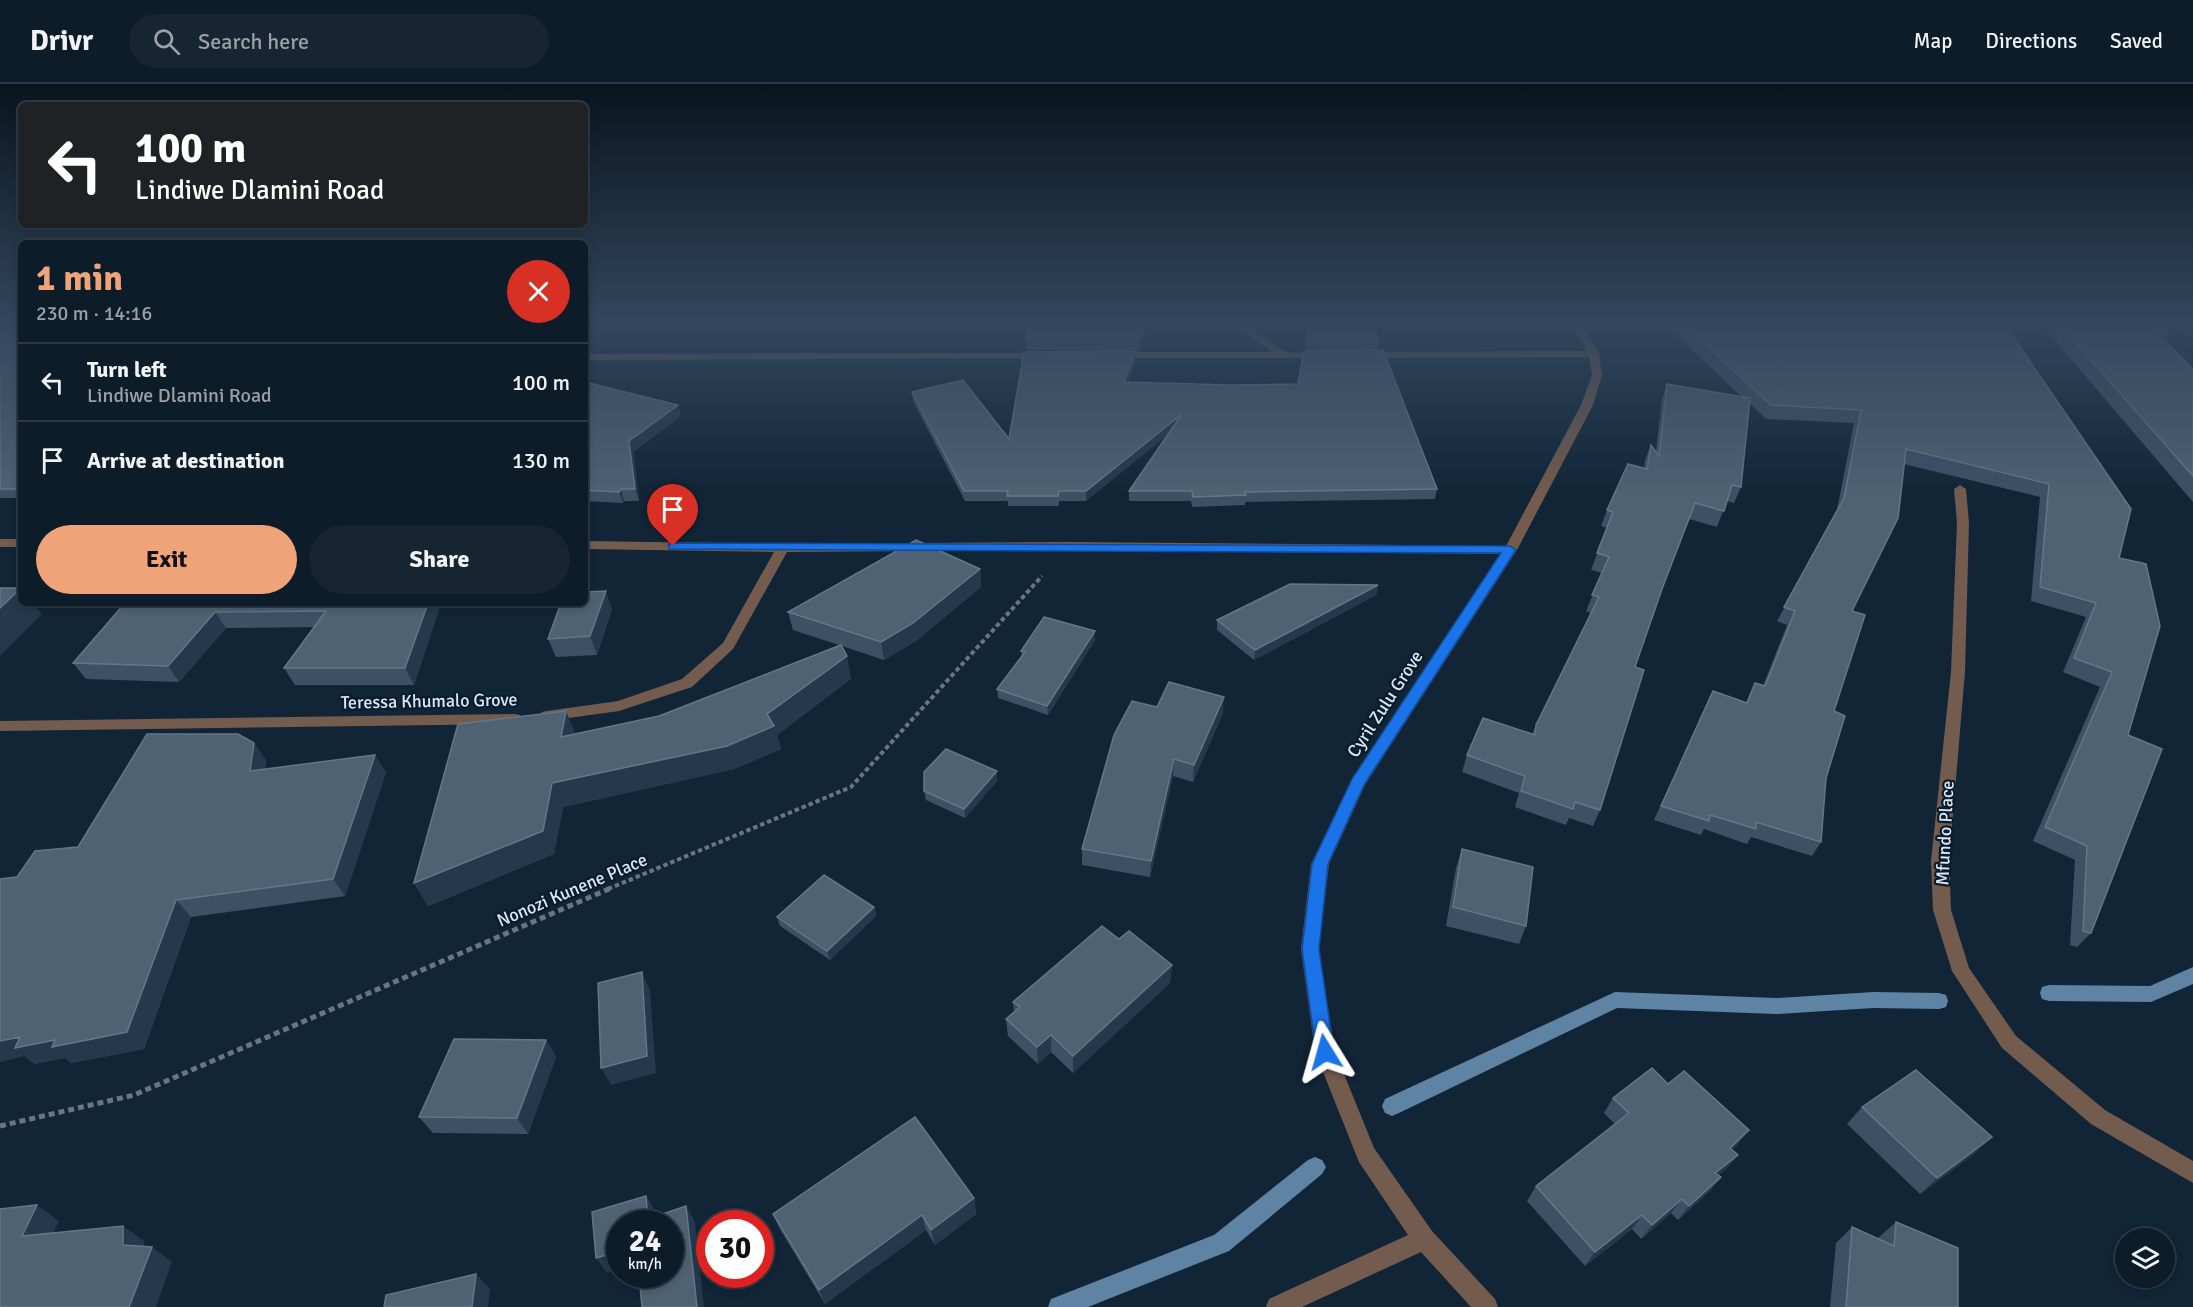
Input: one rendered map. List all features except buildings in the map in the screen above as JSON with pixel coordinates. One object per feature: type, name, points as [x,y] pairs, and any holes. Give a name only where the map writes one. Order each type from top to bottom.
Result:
[{"type":"street","name":"Cyril Zulu Grove","points":[[1487,1307],[1424,1239],[1366,1155],[1325,1052],[1311,949],[1320,864],[1358,783],[1510,550],[1587,405],[1595,381]]},
{"type":"street","name":"Mfundo Place","points":[[1960,489],[1963,523],[1958,672],[1940,861],[1942,910],[1961,970],[2009,1042],[2098,1118],[2193,1173]]},
{"type":"street","points":[[0,543],[18,543]]},
{"type":"street","points":[[588,545],[783,548],[1068,546],[1510,550]]},
{"type":"street","name":"Teressa Khumalo Grove","points":[[0,726],[523,719],[619,706],[687,683],[728,646],[783,548]]},
{"type":"street","points":[[1277,1307],[1424,1239]]},
{"type":"path","name":"Nonozi Kunene Place","points":[[0,1126],[134,1095],[608,889],[851,787],[1068,546]]},
{"type":"waterway","points":[[2049,993],[2151,994],[2193,975]]},
{"type":"waterway","points":[[1392,1106],[1615,1000],[1776,1006],[1873,1000],[1939,1001]]},
{"type":"waterway","points":[[1059,1307],[1221,1243],[1315,1167]]},
{"type":"route","points":[[673,546],[783,548],[1068,546],[1510,550],[1358,783],[1320,864],[1311,949],[1325,1052]]}]
